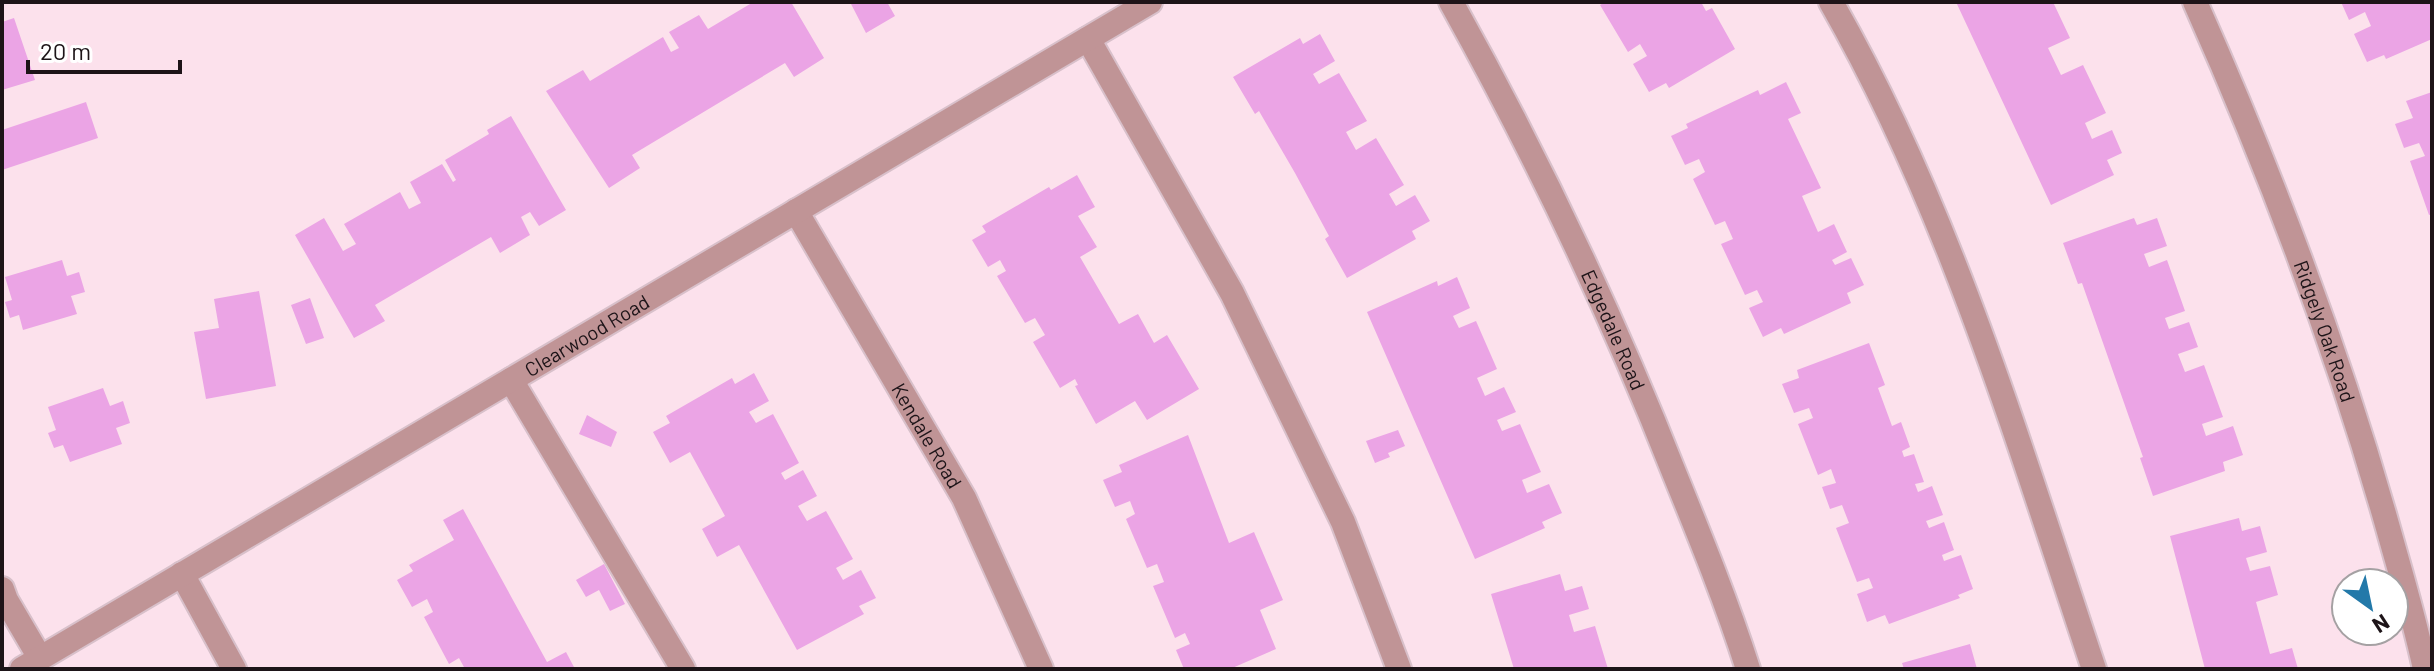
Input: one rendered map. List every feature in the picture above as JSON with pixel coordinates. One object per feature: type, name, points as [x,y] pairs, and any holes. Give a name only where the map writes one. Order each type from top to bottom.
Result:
[{"type":"street","name":"Clearwood Road","points":[[31,664],[1150,2]]},
{"type":"street","name":"Edgedale Road","points":[[1451,2],[1510,108],[1643,394],[1730,612],[1748,669]]},
{"type":"street","points":[[1831,2],[1865,62],[1947,242],[2094,669]]},
{"type":"street","name":"Ridgely Oak Road","points":[[2195,2],[2249,124],[2310,282],[2365,448],[2425,669]]},
{"type":"street","points":[[1088,39],[1232,293],[1284,398],[1343,522],[1399,669]]},
{"type":"street","name":"Kendale Road","points":[[796,211],[964,498],[1041,669]]},
{"type":"street","points":[[511,380],[683,669]]},
{"type":"street","points":[[182,574],[234,669]]},
{"type":"street","points":[[2,589],[31,664]]},
{"type":"building","points":[[749,2],[791,2],[824,58],[794,77],[785,63],[632,155],[640,168],[609,188],[546,91],[583,70],[590,81],[663,37],[671,52],[679,48],[669,32],[699,15],[708,29]]},
{"type":"building","points":[[850,2],[887,2],[895,16],[866,33]]},
{"type":"building","points":[[1605,2],[1701,2],[1706,11],[1712,8],[1735,49],[1669,88],[1666,83],[1649,92],[1633,64],[1647,56],[1640,44],[1628,52],[1600,5]]},
{"type":"building","points":[[1956,2],[2053,2],[2070,38],[2048,48],[2061,75],[2083,65],[2106,113],[2085,123],[2092,139],[2112,130],[2122,153],[2107,160],[2114,175],[2051,205]]},
{"type":"building","points":[[2341,2],[2432,2],[2432,39],[2386,59],[2384,55],[2367,62],[2354,34],[2371,26],[2365,12],[2349,20]]},
{"type":"building","points":[[14,18],[35,80],[2,90],[2,22]]},
{"type":"building","points":[[1320,34],[1335,61],[1313,74],[1319,84],[1339,73],[1367,121],[1346,132],[1356,150],[1376,138],[1404,185],[1389,194],[1396,206],[1415,195],[1430,221],[1412,231],[1416,239],[1347,278],[1325,239],[1329,236],[1295,173],[1259,111],[1255,114],[1233,77],[1300,38],[1303,44]]},
{"type":"building","points":[[1786,82],[1801,113],[1788,119],[1821,188],[1802,196],[1818,232],[1834,224],[1847,252],[1832,260],[1835,265],[1851,258],[1864,285],[1847,293],[1851,303],[1784,334],[1781,328],[1763,337],[1749,308],[1763,302],[1757,290],[1745,295],[1721,244],[1733,239],[1725,221],[1715,225],[1693,179],[1705,172],[1699,159],[1685,165],[1671,136],[1688,128],[1686,124],[1758,90],[1760,95]]},
{"type":"building","points":[[2432,92],[2432,214],[2429,215],[2410,161],[2425,156],[2419,143],[2404,148],[2395,124],[2413,118],[2406,101]]},
{"type":"building","points":[[86,102],[98,138],[2,170],[2,130]]},
{"type":"building","points":[[511,116],[566,210],[539,226],[530,212],[521,217],[530,235],[500,253],[491,237],[375,305],[385,321],[354,338],[295,235],[324,218],[343,251],[356,244],[344,224],[400,192],[409,209],[421,203],[410,182],[442,164],[453,182],[456,180],[445,160],[489,134],[487,130]]},
{"type":"building","points":[[1077,175],[1095,207],[1078,216],[1097,247],[1080,257],[1119,324],[1138,314],[1154,343],[1167,335],[1199,389],[1147,420],[1135,401],[1096,424],[1075,386],[1078,385],[1075,379],[1060,388],[1033,342],[1045,335],[1035,318],[1025,323],[997,276],[1006,271],[1000,260],[988,267],[972,240],[986,232],[982,226],[1049,187],[1051,190]]},
{"type":"building","points":[[2134,218],[2137,225],[2157,218],[2167,246],[2144,254],[2149,267],[2167,260],[2185,311],[2165,318],[2169,329],[2189,322],[2198,347],[2178,354],[2185,372],[2204,365],[2223,417],[2202,424],[2206,436],[2233,426],[2243,455],[2223,462],[2225,471],[2153,496],[2140,458],[2143,457],[2082,283],[2078,284],[2063,243]]},
{"type":"building","points":[[62,260],[67,276],[79,272],[85,292],[71,296],[77,314],[23,330],[19,315],[10,318],[5,302],[12,300],[5,277]]},
{"type":"building","points":[[1457,277],[1470,308],[1453,316],[1459,328],[1476,321],[1497,369],[1477,378],[1485,396],[1504,387],[1516,412],[1497,420],[1502,431],[1520,424],[1541,472],[1522,480],[1527,493],[1549,484],[1562,513],[1542,522],[1545,528],[1475,559],[1367,312],[1437,281],[1438,286]]},
{"type":"building","points":[[259,291],[276,386],[206,399],[194,332],[219,328],[214,299]]},
{"type":"building","points":[[310,298],[324,338],[306,344],[291,305]]},
{"type":"building","points":[[1869,343],[1885,385],[1878,388],[1892,426],[1901,422],[1910,447],[1902,451],[1904,457],[1914,454],[1924,482],[1915,484],[1918,492],[1932,486],[1943,515],[1926,521],[1929,528],[1944,522],[1954,550],[1942,555],[1944,561],[1961,555],[1973,589],[1958,595],[1960,598],[1889,624],[1885,615],[1867,622],[1857,594],[1873,588],[1869,578],[1857,582],[1836,528],[1849,523],[1842,505],[1830,509],[1822,487],[1836,483],[1831,469],[1818,475],[1798,424],[1813,418],[1809,408],[1794,413],[1782,384],[1799,378],[1797,370]]},
{"type":"building","points":[[754,373],[769,401],[749,412],[756,423],[773,414],[799,463],[781,473],[785,480],[803,470],[817,496],[798,506],[807,521],[826,511],[853,559],[836,568],[843,580],[861,570],[876,598],[859,606],[864,614],[797,650],[739,545],[717,557],[702,529],[725,516],[690,452],[670,463],[653,432],[670,423],[666,416],[732,378],[735,384]]},
{"type":"building","points":[[103,388],[110,406],[123,401],[130,423],[116,428],[122,444],[70,462],[63,445],[54,448],[48,433],[56,430],[48,407]]},
{"type":"building","points":[[587,415],[617,432],[611,447],[579,434]]},
{"type":"building","points":[[1398,430],[1405,446],[1375,463],[1366,441]]},
{"type":"building","points":[[1188,435],[1229,543],[1254,532],[1283,600],[1260,610],[1276,649],[1230,669],[1184,669],[1176,650],[1190,644],[1185,633],[1175,638],[1153,586],[1164,582],[1157,564],[1147,568],[1126,519],[1135,514],[1130,501],[1115,507],[1103,480],[1122,472],[1119,465]]},
{"type":"building","points":[[463,509],[547,662],[566,652],[575,669],[465,669],[459,658],[449,664],[424,617],[433,612],[427,599],[412,607],[397,580],[413,571],[409,565],[454,540],[443,520]]},
{"type":"building","points":[[2239,518],[2242,531],[2260,526],[2267,552],[2246,558],[2250,571],[2270,566],[2278,595],[2256,602],[2270,654],[2292,648],[2298,669],[2205,669],[2170,536]]},
{"type":"building","points":[[604,564],[625,604],[610,611],[599,590],[586,597],[576,580]]},
{"type":"building","points":[[1560,574],[1565,591],[1582,586],[1589,609],[1569,615],[1574,632],[1595,626],[1608,669],[1514,669],[1491,594]]},
{"type":"building","points":[[1970,644],[1977,669],[1904,669],[1902,663]]}]
